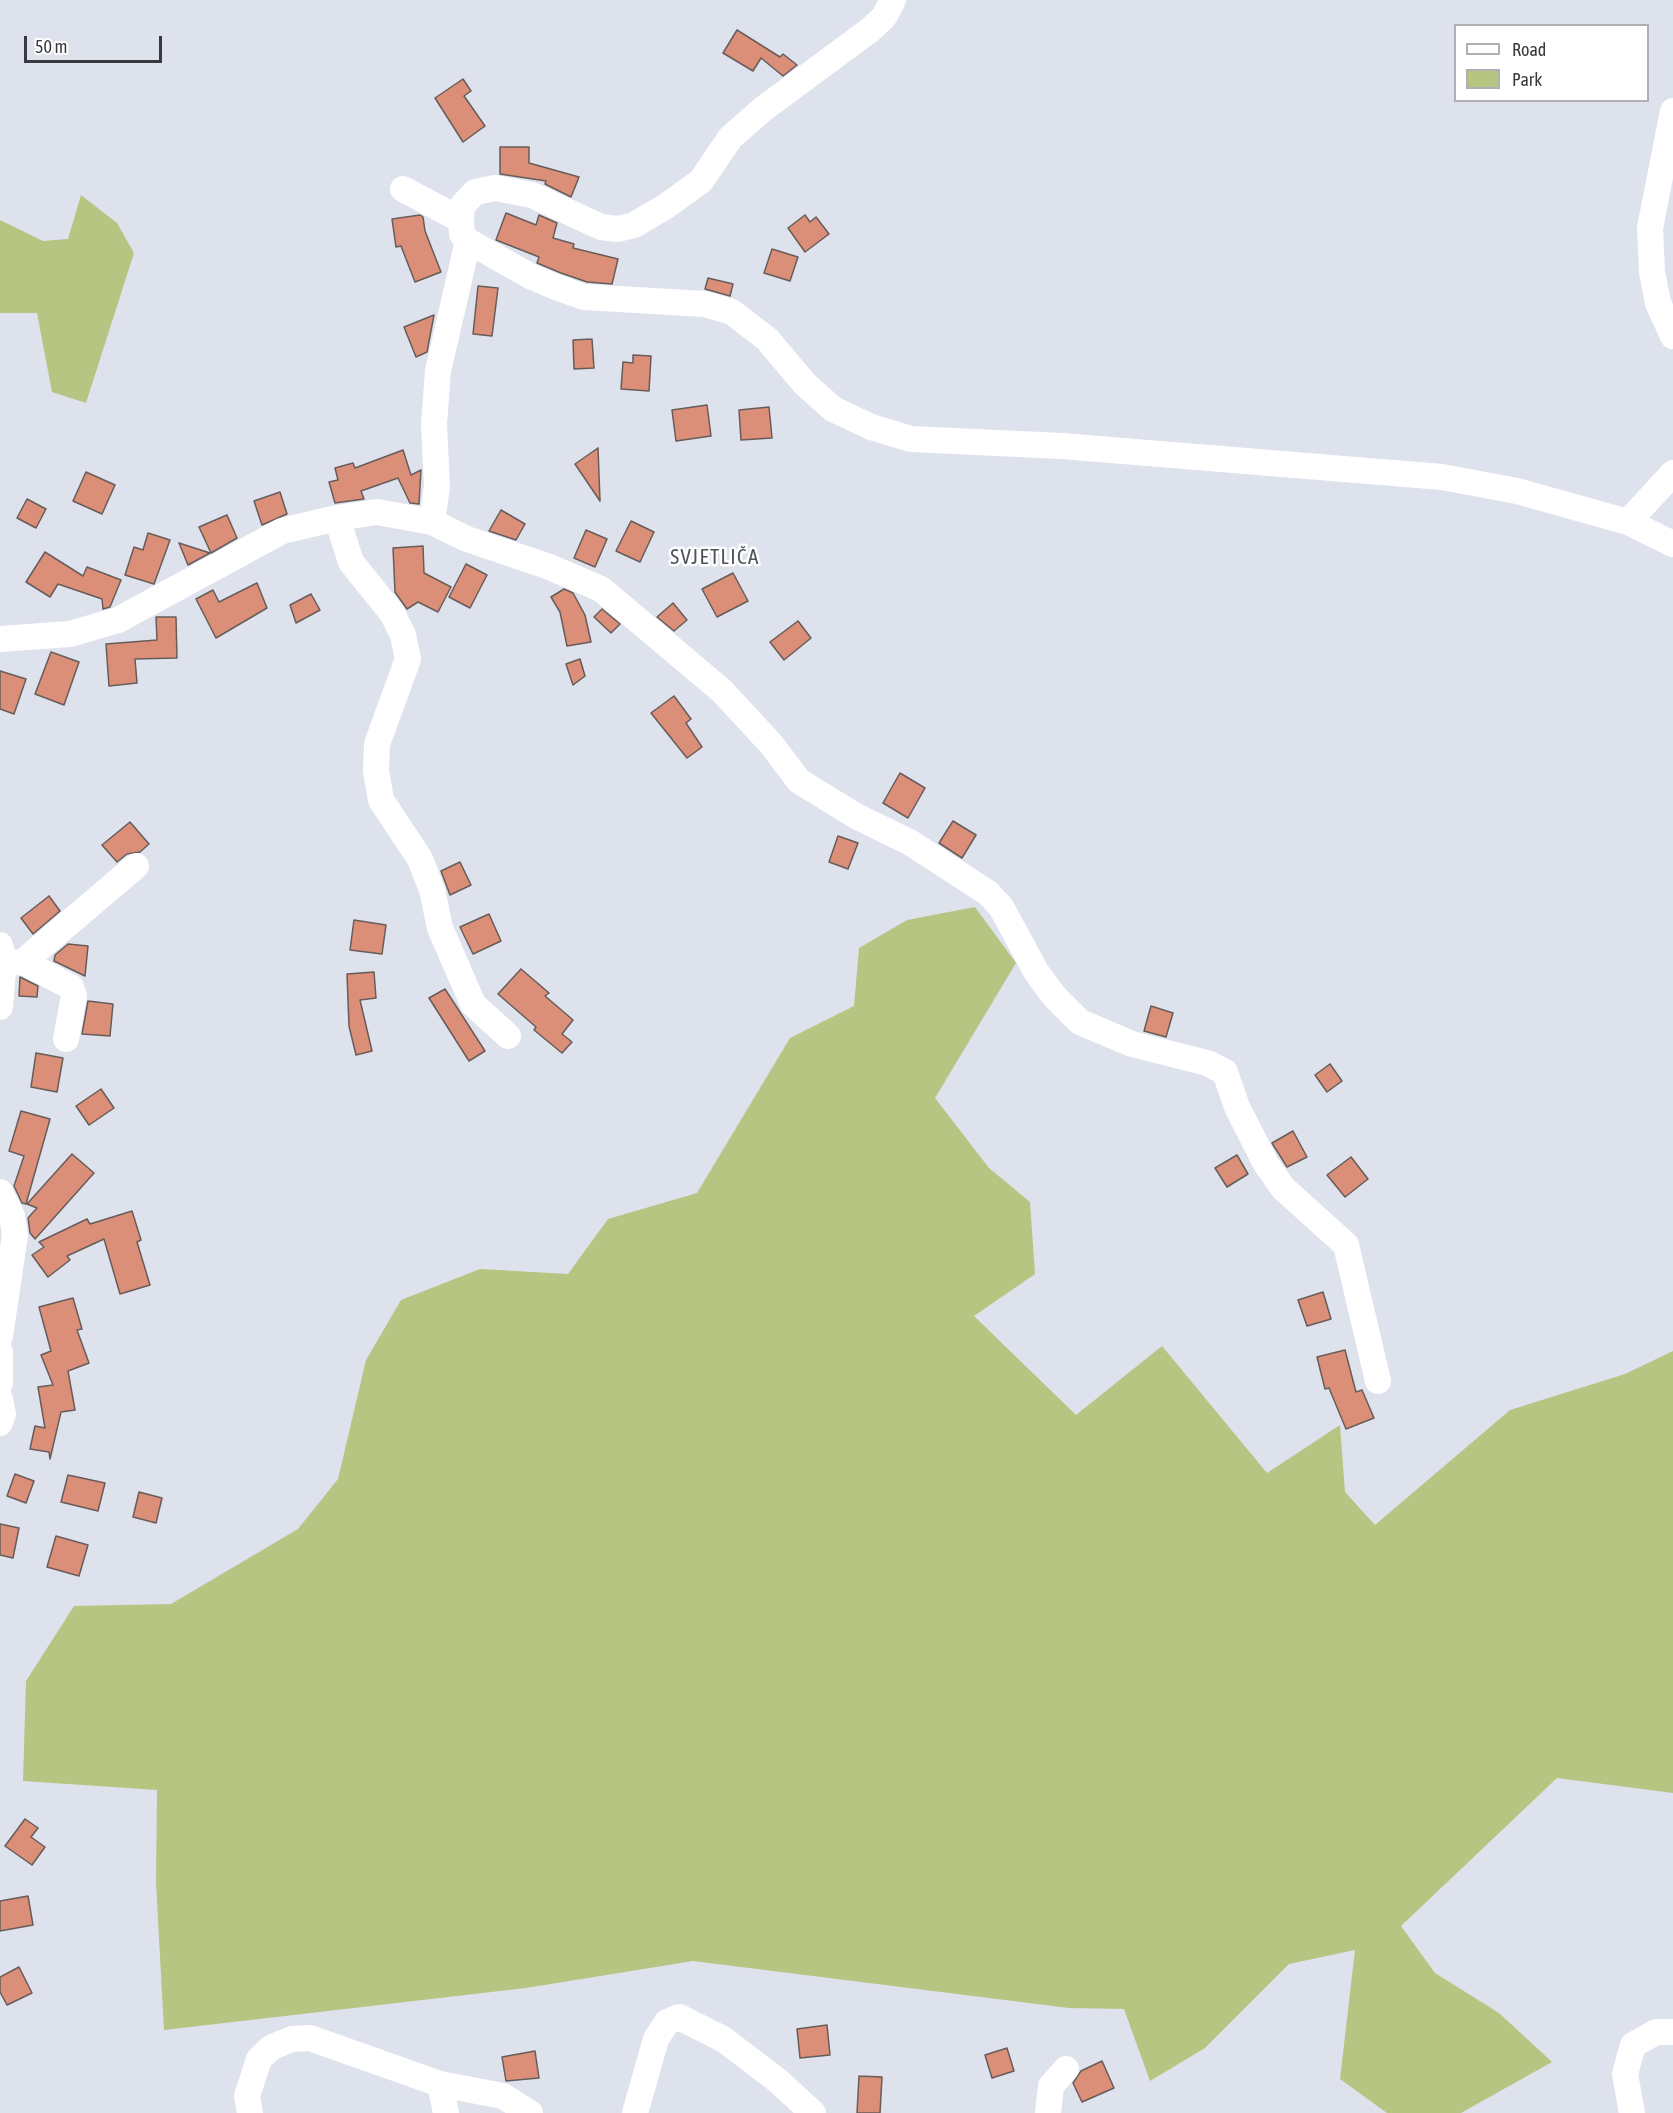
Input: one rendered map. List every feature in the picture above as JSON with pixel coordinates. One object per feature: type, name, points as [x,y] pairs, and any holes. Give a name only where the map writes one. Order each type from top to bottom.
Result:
[{"type":"street","points":[[432,522],[437,486],[434,424],[438,371],[465,230],[462,206],[475,192],[495,188],[531,195],[601,227],[618,229],[634,225],[666,207],[701,181],[730,138],[763,109],[870,30],[884,17],[893,0]]},
{"type":"street","points":[[1673,111],[1650,228],[1652,272],[1658,303],[1673,336]]},
{"type":"street","points":[[404,189],[530,276],[584,297],[705,304],[732,312],[767,339],[805,384],[832,409],[871,427],[911,439],[1062,446],[1442,477],[1517,490],[1628,522],[1673,544]]},
{"type":"street","points":[[1628,522],[1673,473]]},
{"type":"street","points":[[2,637],[70,634],[118,620],[282,531],[337,518],[377,512],[432,522],[467,539],[547,566],[601,589],[722,691],[771,744],[799,781],[856,816],[911,843],[988,893],[1001,907],[1037,973],[1054,996],[1080,1022],[1132,1044],[1207,1063],[1225,1072],[1237,1107],[1266,1164],[1283,1188],[1346,1245],[1378,1381]]},
{"type":"street","points":[[337,518],[351,562],[392,613],[403,635],[408,659],[377,744],[376,771],[381,800],[420,859],[432,890],[440,928],[473,1004],[508,1036]]},
{"type":"street","points":[[0,1007],[9,957],[136,866]]},
{"type":"street","points":[[9,957],[71,987],[74,996],[66,1039]]},
{"type":"street","points":[[0,1192],[12,1216],[15,1235],[0,1336]]},
{"type":"street","points":[[0,1352],[0,1383]]},
{"type":"street","points":[[0,1399],[3,1414],[0,1422]]},
{"type":"street","points":[[635,2113],[656,2039],[668,2022],[679,2017],[723,2039],[777,2080],[813,2113]]},
{"type":"street","points":[[1632,2113],[1624,2074],[1634,2046],[1656,2032],[1673,2032]]},
{"type":"street","points":[[250,2113],[247,2096],[259,2059],[272,2047],[292,2039],[310,2038],[440,2084],[502,2096],[530,2113]]},
{"type":"street","points":[[1048,2113],[1052,2086],[1066,2069]]},
{"type":"street","points":[[440,2084],[446,2113]]},
{"type":"green space","points":[[81,195],[117,223],[134,253],[86,403],[52,392],[37,313],[0,313],[0,220],[43,241],[68,239]]},
{"type":"green space","points":[[975,907],[1016,963],[935,1098],[989,1168],[1030,1202],[1035,1274],[974,1316],[1076,1415],[1162,1346],[1267,1473],[1340,1425],[1345,1492],[1375,1525],[1510,1410],[1625,1374],[1673,1351],[1673,1793],[1557,1778],[1401,1926],[1435,1973],[1499,2013],[1552,2062],[1461,2113],[1387,2113],[1340,2079],[1355,1950],[1289,1964],[1205,2048],[1150,2081],[1124,2009],[1069,2008],[693,1961],[526,1988],[164,2030],[156,1883],[157,1790],[23,1781],[26,1681],[74,1606],[171,1604],[298,1529],[338,1479],[366,1360],[401,1300],[480,1269],[568,1274],[608,1219],[697,1193],[790,1038],[854,1006],[859,948],[907,920]]},
{"type":"building","points":[[737,30],[780,57],[783,54],[797,65],[783,76],[761,58],[753,71],[723,53]]},
{"type":"building","points":[[463,79],[471,91],[464,96],[485,126],[463,142],[435,98]]},
{"type":"building","points":[[500,147],[529,147],[529,163],[579,177],[571,197],[545,184],[546,181],[500,174]]},
{"type":"building","points":[[506,213],[536,225],[539,215],[557,223],[553,238],[574,244],[573,248],[618,259],[612,284],[587,282],[561,273],[537,263],[539,257],[496,240]]},
{"type":"building","points":[[420,215],[423,217],[425,231],[441,272],[415,282],[401,246],[396,247],[392,219]]},
{"type":"building","points":[[805,215],[810,222],[816,217],[829,234],[805,252],[788,228]]},
{"type":"building","points":[[772,249],[798,257],[790,281],[764,273]]},
{"type":"building","points":[[708,278],[733,284],[730,296],[705,289]]},
{"type":"building","points":[[478,286],[498,288],[492,336],[473,334]]},
{"type":"building","points":[[434,315],[427,352],[416,357],[404,327]]},
{"type":"building","points":[[592,339],[594,368],[574,369],[573,340]]},
{"type":"building","points":[[633,355],[651,356],[649,391],[621,389],[623,362],[633,363]]},
{"type":"building","points":[[707,405],[711,436],[676,441],[672,410]]},
{"type":"building","points":[[769,407],[772,438],[741,440],[739,410]]},
{"type":"building","points":[[598,448],[600,501],[575,464]]},
{"type":"building","points":[[403,450],[411,475],[421,470],[419,504],[410,503],[398,478],[361,491],[364,499],[335,503],[329,482],[338,480],[335,468],[353,463],[355,468]]},
{"type":"building","points":[[86,472],[115,485],[102,514],[73,501]]},
{"type":"building","points":[[280,492],[287,514],[262,525],[254,501]]},
{"type":"building","points":[[27,499],[46,509],[36,528],[17,518]]},
{"type":"building","points":[[501,510],[525,524],[516,540],[489,531]]},
{"type":"building","points":[[227,515],[237,538],[211,553],[199,527]]},
{"type":"building","points":[[631,521],[654,532],[640,562],[616,551]]},
{"type":"building","points":[[586,530],[607,539],[595,567],[574,558]]},
{"type":"building","points":[[148,533],[170,540],[154,584],[125,575],[134,547],[143,550]]},
{"type":"building","points":[[179,543],[210,553],[188,565]]},
{"type":"building","points":[[423,546],[424,573],[451,587],[438,612],[418,602],[407,609],[395,592],[393,548]]},
{"type":"building","points":[[45,552],[83,576],[87,567],[121,580],[110,607],[103,609],[102,599],[58,584],[50,597],[26,582]]},
{"type":"building","points":[[466,564],[487,575],[470,608],[449,597]]},
{"type":"building","points":[[733,573],[748,601],[717,617],[702,589]]},
{"type":"building","points":[[257,583],[267,608],[216,638],[196,599],[213,590],[219,602]]},
{"type":"building","points":[[564,589],[573,593],[585,615],[591,642],[567,646],[560,612],[551,597]]},
{"type":"building","points":[[311,594],[320,610],[296,623],[290,605]]},
{"type":"building","points":[[673,603],[687,620],[674,631],[657,617]]},
{"type":"building","points":[[602,609],[620,624],[611,633],[594,617]]},
{"type":"building","points":[[156,617],[176,617],[177,658],[135,659],[137,683],[109,686],[106,644],[157,640]]},
{"type":"building","points":[[798,621],[811,638],[784,660],[770,642]]},
{"type":"building","points":[[51,652],[79,662],[64,705],[35,694]]},
{"type":"building","points":[[580,659],[585,676],[573,685],[566,664]]},
{"type":"building","points":[[0,671],[26,679],[14,714],[0,709]]},
{"type":"building","points":[[674,696],[691,719],[686,723],[702,747],[687,758],[651,713]]},
{"type":"building","points":[[900,773],[925,788],[908,818],[883,803]]},
{"type":"building","points":[[953,821],[976,835],[962,858],[939,843]]},
{"type":"building","points":[[130,822],[149,844],[140,852],[127,854],[117,862],[102,845]]},
{"type":"building","points":[[838,836],[858,843],[848,869],[829,862]]},
{"type":"building","points":[[460,862],[471,885],[450,895],[441,871]]},
{"type":"building","points":[[49,896],[60,911],[33,934],[21,918]]},
{"type":"building","points":[[489,914],[501,941],[473,954],[460,927]]},
{"type":"building","points":[[354,920],[386,925],[382,954],[350,950]]},
{"type":"building","points":[[68,944],[88,946],[85,976],[54,961],[55,955]]},
{"type":"building","points":[[521,969],[549,993],[545,996],[573,1020],[562,1034],[572,1042],[562,1053],[534,1030],[536,1027],[498,994]]},
{"type":"building","points":[[374,972],[376,998],[360,1000],[372,1051],[356,1055],[349,1026],[347,974]]},
{"type":"building","points":[[20,977],[38,986],[37,997],[19,996]]},
{"type":"building","points":[[445,989],[485,1051],[469,1061],[429,998]]},
{"type":"building","points":[[88,1001],[113,1004],[110,1036],[82,1034]]},
{"type":"building","points":[[1151,1006],[1173,1013],[1166,1037],[1144,1031]]},
{"type":"building","points":[[36,1053],[63,1058],[57,1092],[31,1087]]},
{"type":"building","points":[[1330,1064],[1342,1081],[1327,1092],[1315,1075]]},
{"type":"building","points":[[101,1089],[114,1108],[89,1125],[76,1106]]},
{"type":"building","points":[[21,1111],[50,1119],[26,1204],[22,1203],[14,1186],[24,1156],[9,1151]]},
{"type":"building","points":[[1293,1131],[1307,1157],[1287,1167],[1272,1143]]},
{"type":"building","points":[[72,1154],[94,1173],[35,1239],[30,1233],[28,1218],[37,1208],[27,1204]]},
{"type":"building","points":[[1237,1155],[1248,1174],[1227,1187],[1215,1168]]},
{"type":"building","points":[[1351,1157],[1368,1179],[1345,1197],[1327,1175]]},
{"type":"building","points":[[132,1211],[141,1240],[137,1242],[150,1285],[120,1294],[104,1239],[67,1256],[70,1260],[48,1277],[32,1255],[44,1247],[39,1242],[87,1219],[90,1224]]},
{"type":"building","points":[[1323,1292],[1331,1319],[1307,1326],[1298,1300]]},
{"type":"building","points":[[73,1298],[82,1329],[77,1330],[89,1363],[68,1371],[75,1410],[61,1412],[50,1459],[49,1452],[30,1449],[35,1426],[45,1428],[38,1387],[53,1385],[41,1355],[51,1351],[39,1307]]},
{"type":"building","points":[[1345,1350],[1356,1392],[1362,1390],[1374,1418],[1346,1429],[1329,1388],[1325,1389],[1317,1357]]},
{"type":"building","points":[[15,1474],[34,1481],[26,1503],[7,1496]]},
{"type":"building","points":[[68,1475],[105,1483],[98,1511],[61,1502]]},
{"type":"building","points":[[139,1492],[162,1498],[156,1523],[133,1517]]},
{"type":"building","points":[[0,1524],[19,1528],[13,1558],[0,1555]]},
{"type":"building","points":[[56,1536],[88,1545],[79,1576],[47,1567]]},
{"type":"building","points":[[25,1819],[38,1828],[31,1837],[45,1847],[32,1865],[5,1846]]},
{"type":"building","points":[[28,1896],[33,1925],[0,1931],[0,1901]]},
{"type":"building","points":[[19,1967],[32,1993],[7,2005],[0,1992],[0,1977]]},
{"type":"building","points":[[827,2025],[830,2055],[800,2058],[797,2029]]},
{"type":"building","points":[[1007,2048],[1014,2071],[992,2078],[985,2055]]},
{"type":"building","points":[[535,2051],[539,2078],[506,2081],[502,2057]]},
{"type":"building","points":[[1102,2061],[1114,2088],[1082,2102],[1073,2083],[1081,2071]]},
{"type":"building","points":[[859,2076],[882,2077],[880,2113],[857,2113]]},
{"type":"district","name":"SVJETLIČA","points":[[715,557]]}]
